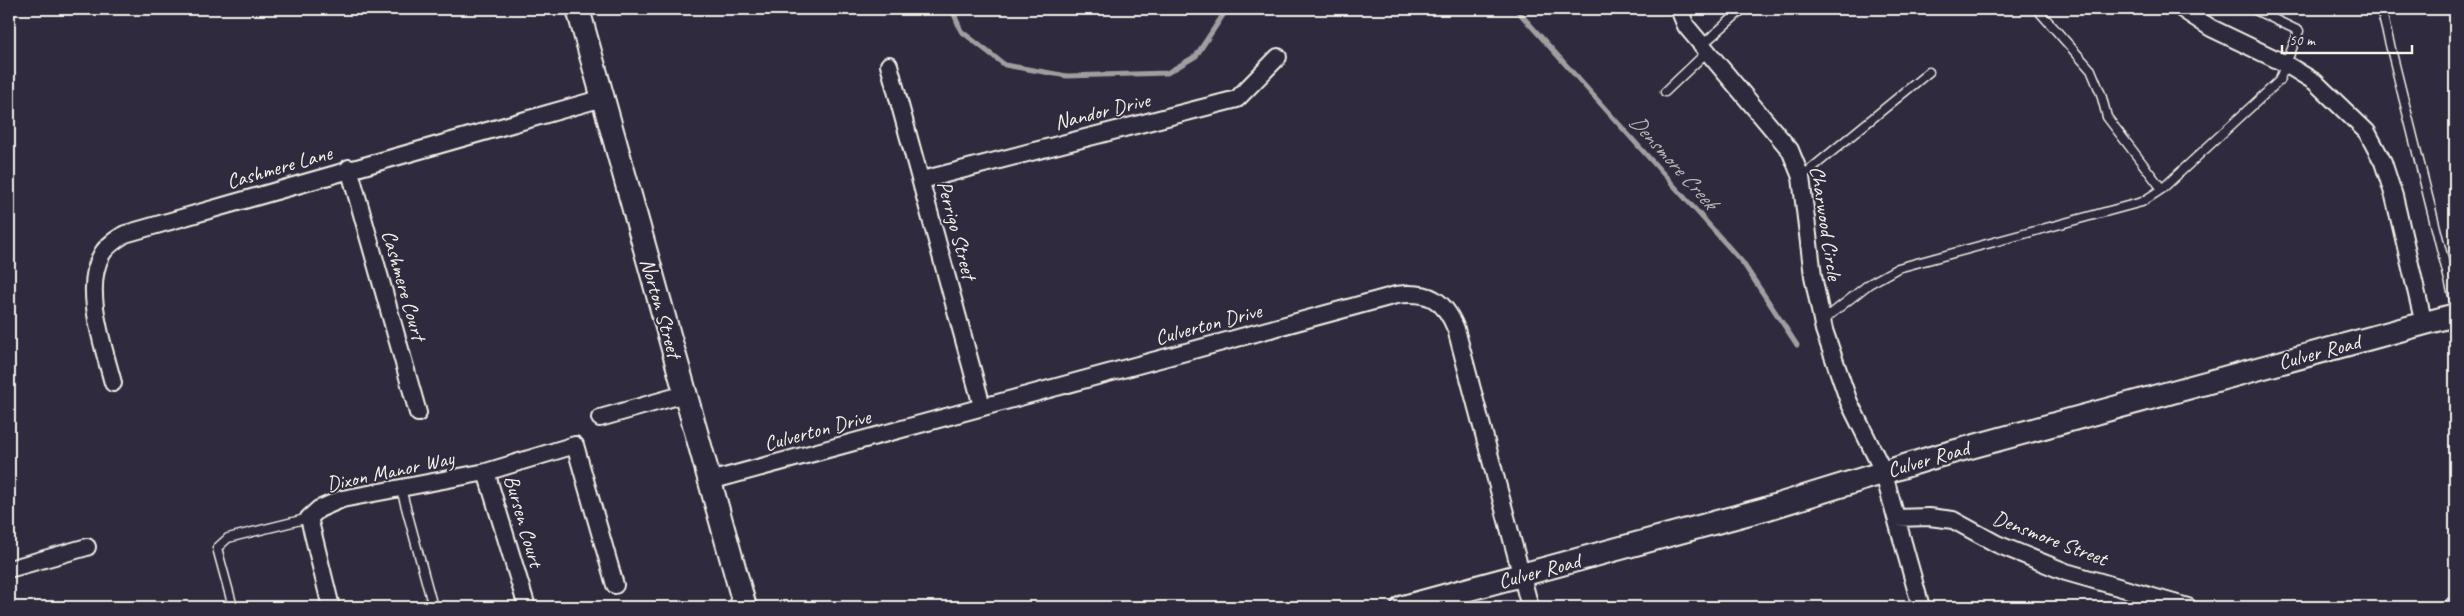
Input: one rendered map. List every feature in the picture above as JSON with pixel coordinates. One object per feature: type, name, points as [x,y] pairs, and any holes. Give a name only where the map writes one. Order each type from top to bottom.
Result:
[{"type":"main road","name":"Norton Street","points":[[578,9],[745,607]]},
{"type":"main road","name":"Culver Road","points":[[1403,607],[1765,509],[1882,471],[2455,315]]},
{"type":"street","name":"Charwood Circle","points":[[1679,9],[1686,26],[1790,150],[1801,178],[1813,276],[1822,321],[1848,402],[1882,471],[1921,607]]},
{"type":"street","points":[[2182,9],[2211,28],[2284,63],[2315,82],[2339,102],[2367,132],[2383,162],[2408,250],[2424,324]]},
{"type":"street","name":"Nandor Drive","points":[[922,180],[1237,99],[1278,57]]},
{"type":"street","name":"Perrigo Street","points":[[889,65],[922,180],[982,406]]},
{"type":"street","name":"Cashmere Lane","points":[[113,383],[94,295],[97,267],[102,253],[112,242],[125,234],[349,168],[603,98]]},
{"type":"street","name":"Cashmere Court","points":[[349,168],[418,413]]},
{"type":"street","name":"Culverton Drive","points":[[710,481],[1396,295],[1420,293],[1429,296],[1445,308],[1456,330],[1530,607]]},
{"type":"street","points":[[600,418],[685,394]]},
{"type":"street","name":"Bursen Court","points":[[527,607],[486,472],[575,445],[615,585]]},
{"type":"street","name":"Dixon Manor Way","points":[[331,607],[309,518],[319,509],[342,499],[486,472]]},
{"type":"street","name":"Densmore Street","points":[[1896,518],[1929,517],[1953,520],[1997,544],[2066,572],[2188,607]]},
{"type":"street","points":[[9,569],[87,547]]},
{"type":"street","points":[[2451,607],[2455,606]]},
{"type":"lane","points":[[1665,92],[1743,9]]},
{"type":"lane","points":[[2037,9],[2091,70],[2101,94],[2107,117],[2162,189]]},
{"type":"lane","points":[[1822,321],[1869,284],[1898,268],[2142,202],[2162,189],[2279,81],[2284,63],[2299,31],[2254,9]]},
{"type":"lane","points":[[2381,9],[2455,304]]},
{"type":"lane","points":[[1801,178],[1929,72]]},
{"type":"lane","points":[[401,489],[433,607]]},
{"type":"lane","points":[[233,607],[217,548],[228,538],[309,518]]},
{"type":"waterway","name":"Densmore Creek","points":[[952,9],[961,31],[1005,65],[1067,76],[1167,73],[1196,56],[1227,9]]},
{"type":"waterway","name":"Densmore Creek","points":[[1516,9],[1743,263],[1797,345]]}]
